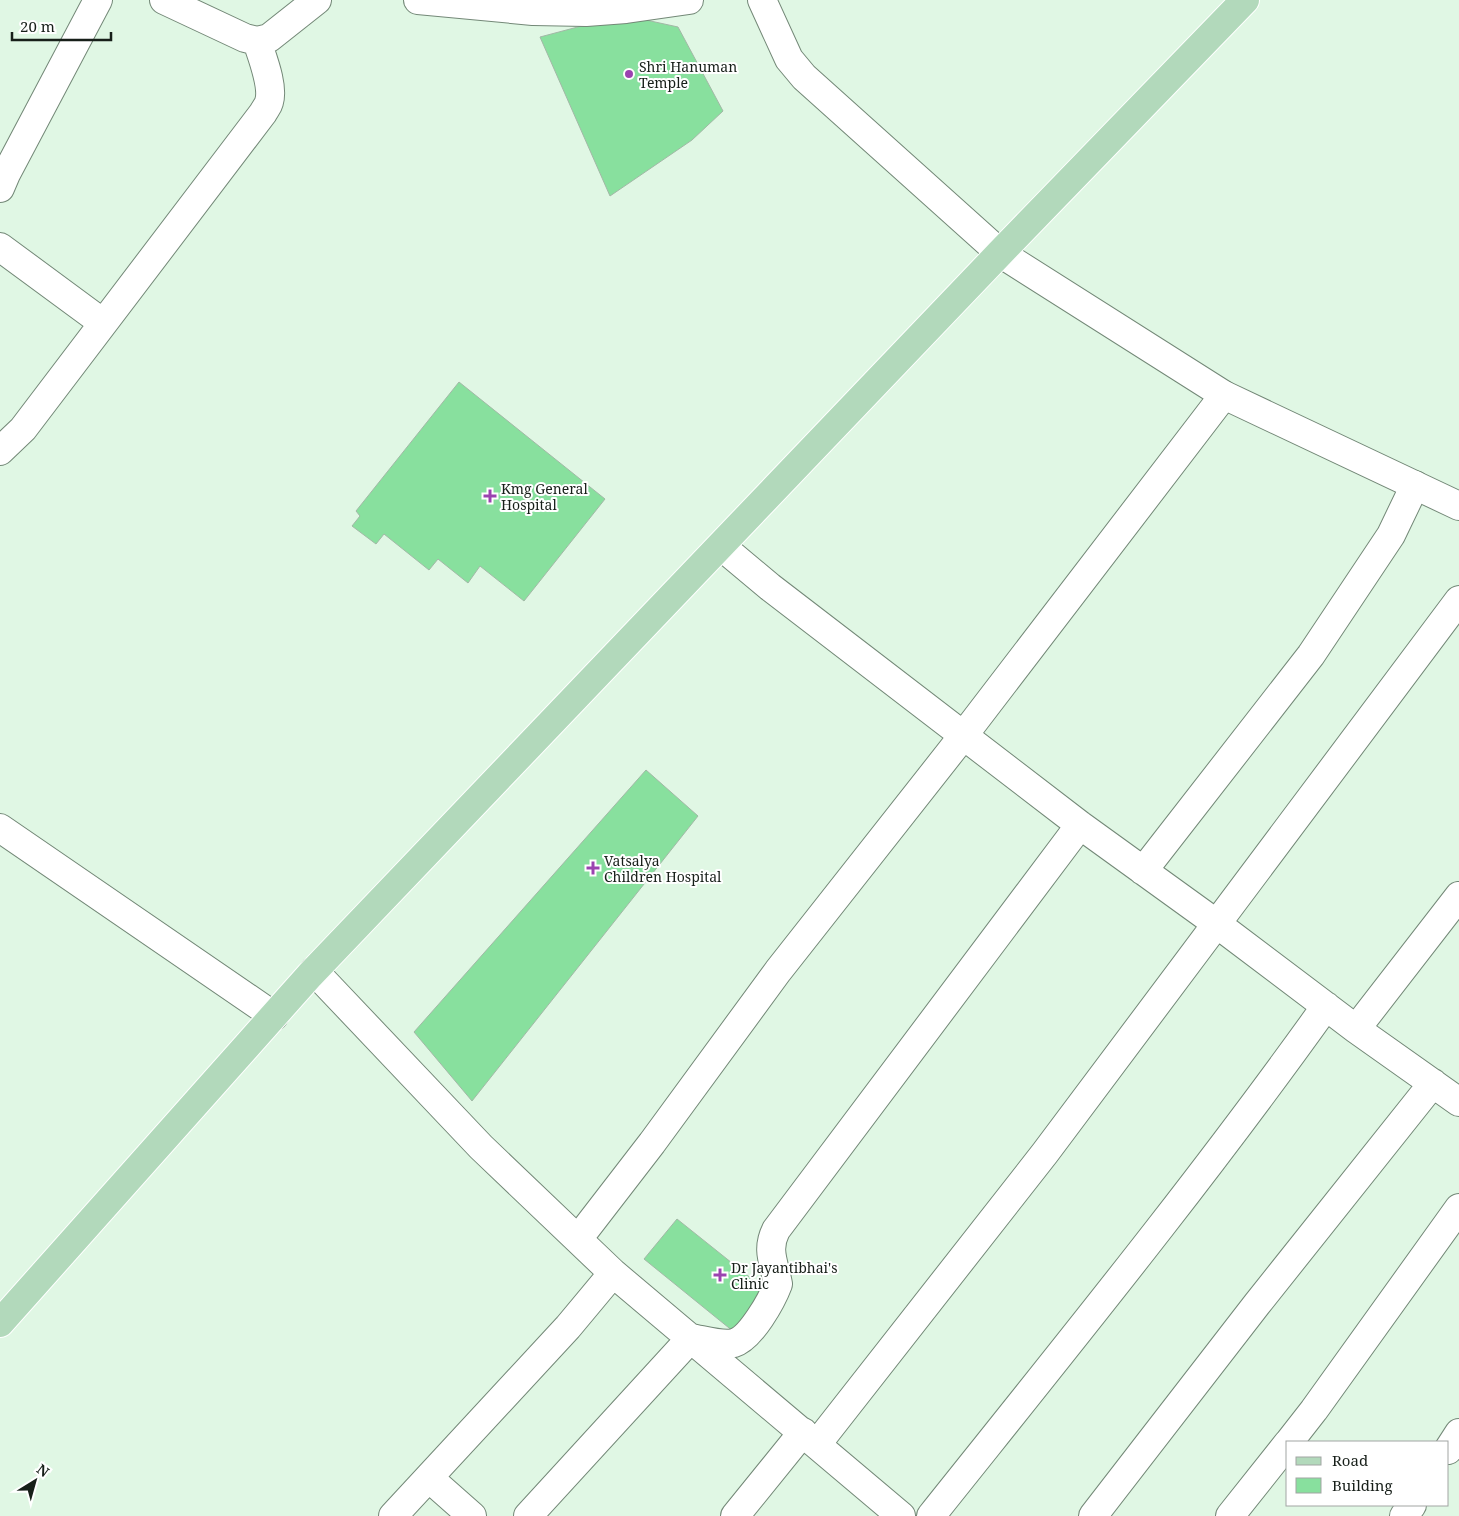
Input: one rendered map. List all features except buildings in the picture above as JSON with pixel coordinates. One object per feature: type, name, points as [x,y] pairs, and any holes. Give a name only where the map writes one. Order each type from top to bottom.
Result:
[{"type":"main road","points":[[0,1323],[314,971],[1000,253],[1245,0]]},
{"type":"street","points":[[0,188],[98,0]]},
{"type":"street","points":[[164,0],[245,38],[257,41],[269,38],[316,0]]},
{"type":"street","points":[[418,0],[533,11],[586,12],[626,9],[689,0]]},
{"type":"street","points":[[762,0],[789,59],[804,77],[1000,253],[1224,395],[1459,506]]},
{"type":"street","points":[[0,451],[23,429],[263,113],[269,101],[270,89],[257,41]]},
{"type":"street","points":[[0,248],[103,323]]},
{"type":"street","points":[[578,1239],[652,1143],[778,971],[963,736],[1224,395]]},
{"type":"street","points":[[1143,871],[1311,655],[1391,535],[1415,485]]},
{"type":"street","points":[[721,546],[770,587],[1080,825],[1217,924],[1356,1029],[1459,1102]]},
{"type":"street","points":[[735,1516],[810,1438],[1045,1153],[1459,600]]},
{"type":"street","points":[[691,1338],[734,1343],[745,1336],[762,1314],[778,1284],[770,1252],[776,1230],[1080,825]]},
{"type":"street","points":[[0,828],[274,1016]]},
{"type":"street","points":[[1356,1029],[1459,896]]},
{"type":"street","points":[[314,971],[481,1147],[614,1273],[901,1516]]},
{"type":"street","points":[[931,1516],[1161,1227],[1282,1068],[1326,1006]]},
{"type":"street","points":[[1093,1516],[1257,1304],[1433,1083]]},
{"type":"street","points":[[1290,1441],[1314,1410],[1459,1208]]},
{"type":"street","points":[[393,1516],[568,1327],[614,1273]]},
{"type":"street","points":[[528,1516],[691,1338]]},
{"type":"street","points":[[1449,1448],[1459,1433]]},
{"type":"street","points":[[1230,1516],[1286,1446]]},
{"type":"street","points":[[428,1478],[472,1516]]},
{"type":"place","name":"Shri Hanuman Temple","points":[[629,74]]},
{"type":"place","name":"Kmg General Hospital","points":[[490,496]]},
{"type":"place","name":"Vatsalya Children Hospital","points":[[593,868]]},
{"type":"place","name":"Dr Jayantibhai's Clinic","points":[[720,1275]]}]
